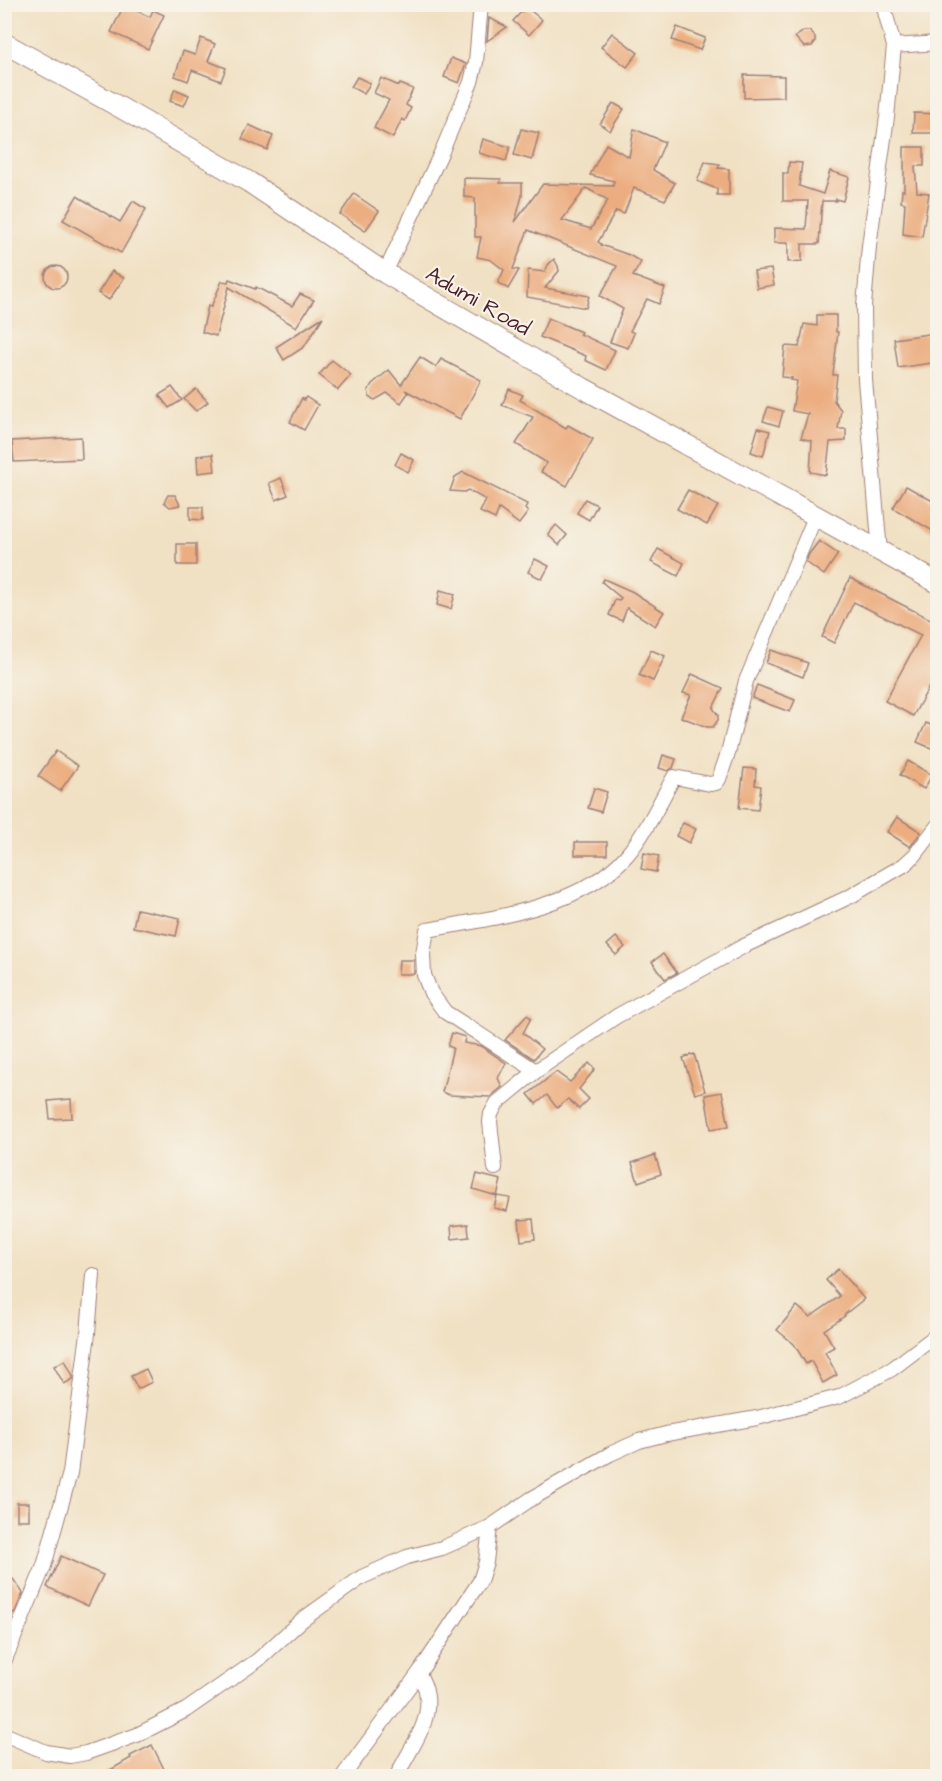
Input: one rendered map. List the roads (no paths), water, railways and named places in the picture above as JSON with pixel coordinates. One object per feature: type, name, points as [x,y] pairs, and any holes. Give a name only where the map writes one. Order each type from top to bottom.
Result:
[{"type":"main road","name":"Adumi Road","points":[[4,43],[249,182],[385,273],[583,388],[938,584]]},
{"type":"street","points":[[385,273],[471,82],[476,62],[481,4]]},
{"type":"street","points":[[880,552],[865,380],[864,306],[869,246],[887,117],[894,46],[883,4]]},
{"type":"street","points":[[894,46],[938,43]]},
{"type":"street","points":[[536,1071],[445,1012],[431,993],[424,975],[423,954],[427,930],[540,907],[587,886],[610,872],[627,855],[674,777],[710,784],[716,783],[728,753],[746,681],[815,517]]},
{"type":"street","points":[[495,1168],[491,1114],[497,1103],[536,1071],[617,1016],[744,946],[851,896],[903,865],[915,855],[938,825]]},
{"type":"street","points":[[4,1662],[44,1566],[70,1473],[93,1275]]},
{"type":"street","points":[[4,1734],[46,1752],[70,1756],[86,1753],[136,1735],[186,1710],[258,1660],[302,1620],[362,1577],[407,1557],[442,1548],[490,1527],[531,1499],[610,1454],[639,1441],[757,1418],[839,1397],[892,1369],[938,1334]]},
{"type":"street","points":[[343,1776],[419,1673],[480,1581],[486,1562],[490,1527]]},
{"type":"street","points":[[397,1776],[422,1728],[427,1710],[427,1692],[419,1673]]}]
